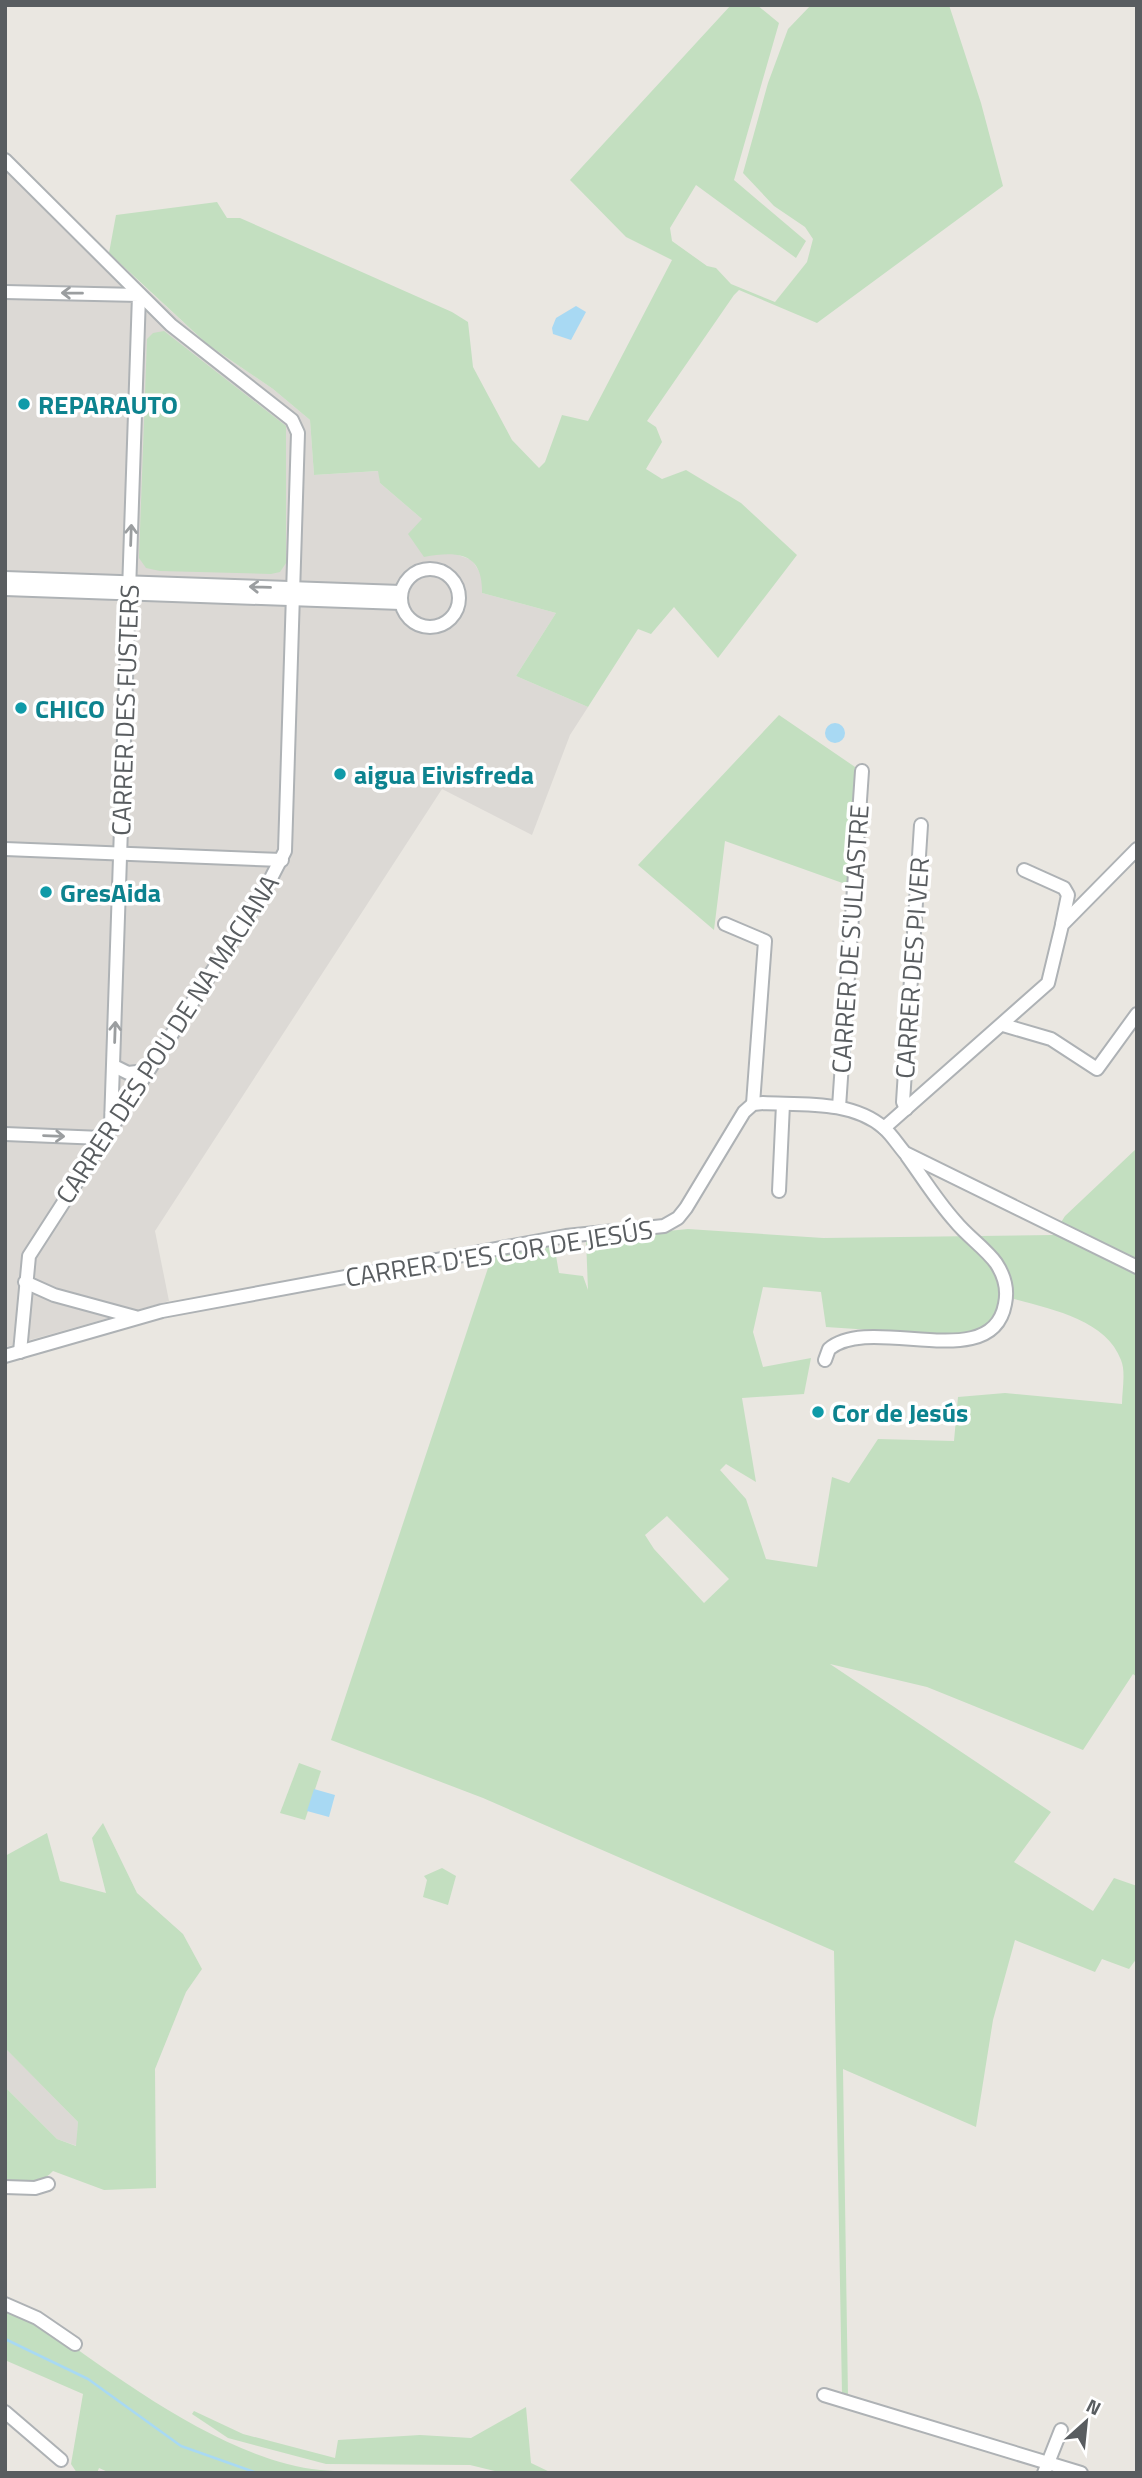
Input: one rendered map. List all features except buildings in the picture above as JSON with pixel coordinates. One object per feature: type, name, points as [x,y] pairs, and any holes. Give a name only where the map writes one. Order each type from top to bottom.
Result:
[{"type":"street","points":[[5,160],[139,295]]},
{"type":"street","points":[[5,292],[139,295]]},
{"type":"street","name":"CARRER DES POU DE NA MACIANA","points":[[20,1352],[29,1256],[282,860],[286,835],[296,426],[170,325],[139,295]]},
{"type":"street","name":"CARRER DES FUSTERS","points":[[111,1124],[139,295]]},
{"type":"street","points":[[431,569],[441,571],[456,584],[459,603],[451,620],[434,628],[416,624],[409,619],[401,597],[412,575],[431,569]]},
{"type":"street","points":[[5,579],[130,588],[401,597]]},
{"type":"street","points":[[5,589],[130,588]]},
{"type":"street","name":"CARRER DE S'ULLASTRE","points":[[839,1107],[862,771]]},
{"type":"street","name":"CARRER DES PI VER","points":[[906,1109],[903,1102],[921,825]]},
{"type":"street","points":[[5,849],[282,860]]},
{"type":"street","points":[[1062,925],[1137,849]]},
{"type":"street","points":[[884,1128],[1003,1025],[1048,982],[1069,895],[1064,888],[1024,870]]},
{"type":"street","points":[[725,924],[765,941],[753,1104],[839,1107],[862,1114],[884,1128],[953,1219],[996,1263],[1005,1283],[1002,1316],[989,1332],[968,1340],[849,1337],[829,1349],[825,1360]]},
{"type":"street","points":[[1003,1025],[1051,1039],[1095,1069],[1099,1069],[1137,1014]]},
{"type":"street","points":[[114,1066],[128,1073],[146,1071]]},
{"type":"street","name":"CARRER D'ES COR DE JESÚS","points":[[5,1356],[136,1317],[566,1236],[664,1226],[678,1218],[686,1208],[744,1112],[753,1104]]},
{"type":"street","points":[[779,1191],[783,1104]]},
{"type":"street","points":[[5,1134],[102,1138]]},
{"type":"street","points":[[905,1153],[1137,1266]]},
{"type":"street","points":[[25,1282],[54,1295],[136,1317]]},
{"type":"street","points":[[5,2187],[35,2188],[48,2185]]},
{"type":"street","points":[[5,2304],[37,2318],[75,2344]]},
{"type":"street","points":[[824,2395],[1046,2467],[1081,2473]]},
{"type":"street","points":[[5,2412],[61,2460]]},
{"type":"street","points":[[1046,2467],[1060,2430]]},
{"type":"shaded area","points":[[5,159],[207,344],[273,389],[310,420],[314,475],[379,471],[380,483],[422,519],[450,552],[472,560],[482,576],[482,593],[556,613],[516,676],[588,707],[570,735],[532,835],[442,789],[155,1231],[169,1301],[5,1347]]},
{"type":"shaded area","points":[[5,2048],[78,2122],[77,2146],[57,2139],[5,2087]]},
{"type":"green space","points":[[731,5],[757,5],[779,23],[734,180],[806,241],[796,258],[696,185],[670,228],[672,241],[707,266],[716,268],[731,284],[775,302],[807,262],[813,239],[805,227],[774,206],[743,173],[768,83],[788,29],[811,5],[949,5],[981,103],[1003,186],[817,323],[739,290],[734,295],[647,421],[656,427],[662,442],[646,469],[662,479],[686,470],[741,503],[797,555],[718,658],[674,607],[651,634],[638,629],[588,707],[516,676],[556,613],[482,593],[478,569],[466,557],[447,554],[424,557],[408,534],[422,519],[380,483],[378,471],[314,475],[310,420],[273,389],[207,344],[109,253],[116,215],[217,202],[227,218],[240,218],[452,312],[468,322],[473,367],[512,440],[539,468],[545,462],[562,415],[588,421],[672,260],[626,237],[570,180]]},
{"type":"green space","points":[[164,331],[286,426],[286,563],[280,572],[160,571],[146,568],[139,558],[147,339],[153,333]]},
{"type":"green space","points":[[779,715],[858,769],[848,885],[725,841],[714,930],[638,865]]},
{"type":"green space","points":[[1137,1148],[1137,1677],[1133,1674],[1083,1750],[927,1687],[830,1664],[1051,1812],[1014,1862],[1093,1911],[1114,1878],[1137,1886],[1137,1958],[1129,1969],[1102,1959],[1095,1972],[1015,1940],[993,2020],[976,2127],[843,2069],[848,2397],[842,2394],[834,1951],[483,1798],[331,1740],[492,1256],[546,1244],[555,1250],[559,1273],[583,1276],[588,1290],[586,1239],[688,1229],[823,1238],[1053,1235],[1065,1216]],"holes":[[[763,1287],[821,1292],[826,1327],[962,1336],[989,1323],[1000,1295],[1052,1309],[1086,1323],[1113,1345],[1121,1360],[1124,1376],[1122,1404],[1005,1393],[958,1397],[954,1441],[878,1439],[849,1483],[832,1477],[817,1567],[766,1559],[746,1499],[720,1470],[726,1464],[756,1482],[742,1398],[804,1394],[811,1358],[763,1367],[753,1332]],[[667,1516],[729,1579],[704,1603],[654,1549],[645,1535]]]},
{"type":"green space","points":[[299,1763],[321,1771],[305,1820],[280,1813]]},
{"type":"green space","points":[[103,1823],[137,1893],[183,1934],[202,1969],[186,1992],[155,2069],[156,2188],[104,2190],[53,2171],[37,2181],[5,2180],[5,2087],[57,2139],[76,2146],[78,2122],[5,2048],[5,1856],[47,1833],[60,1881],[106,1893],[92,1838]]},
{"type":"green space","points":[[442,1868],[456,1876],[448,1905],[423,1897],[427,1880],[424,1876]]},
{"type":"green space","points":[[5,2309],[36,2320],[171,2412],[246,2450],[283,2463],[320,2470],[448,2473],[110,2473],[99,2468],[97,2473],[77,2473],[71,2464],[83,2394],[7,2361],[5,2364]]},
{"type":"green space","points":[[526,2407],[531,2463],[552,2473],[503,2473],[470,2465],[326,2464],[228,2438],[192,2414],[194,2411],[243,2434],[335,2458],[338,2440],[420,2435],[471,2438]]},
{"type":"water","points":[[576,306],[586,312],[571,340],[553,334],[556,318]]},
{"type":"water","points":[[835,723],[842,726],[845,733],[842,740],[835,743],[828,740],[825,733],[828,726]]},
{"type":"water","points":[[314,1789],[335,1795],[329,1817],[307,1811]]},
{"type":"waterway","points":[[5,2339],[88,2379],[181,2446],[257,2473]]},
{"type":"place","name":"REPARAUTO","points":[[24,404]]},
{"type":"place","name":"CHICO","points":[[21,708]]},
{"type":"place","name":"aigua Eivisfreda","points":[[340,774]]},
{"type":"place","name":"GresAida","points":[[46,892]]},
{"type":"place","name":"Cor de Jesús","points":[[818,1412]]}]
